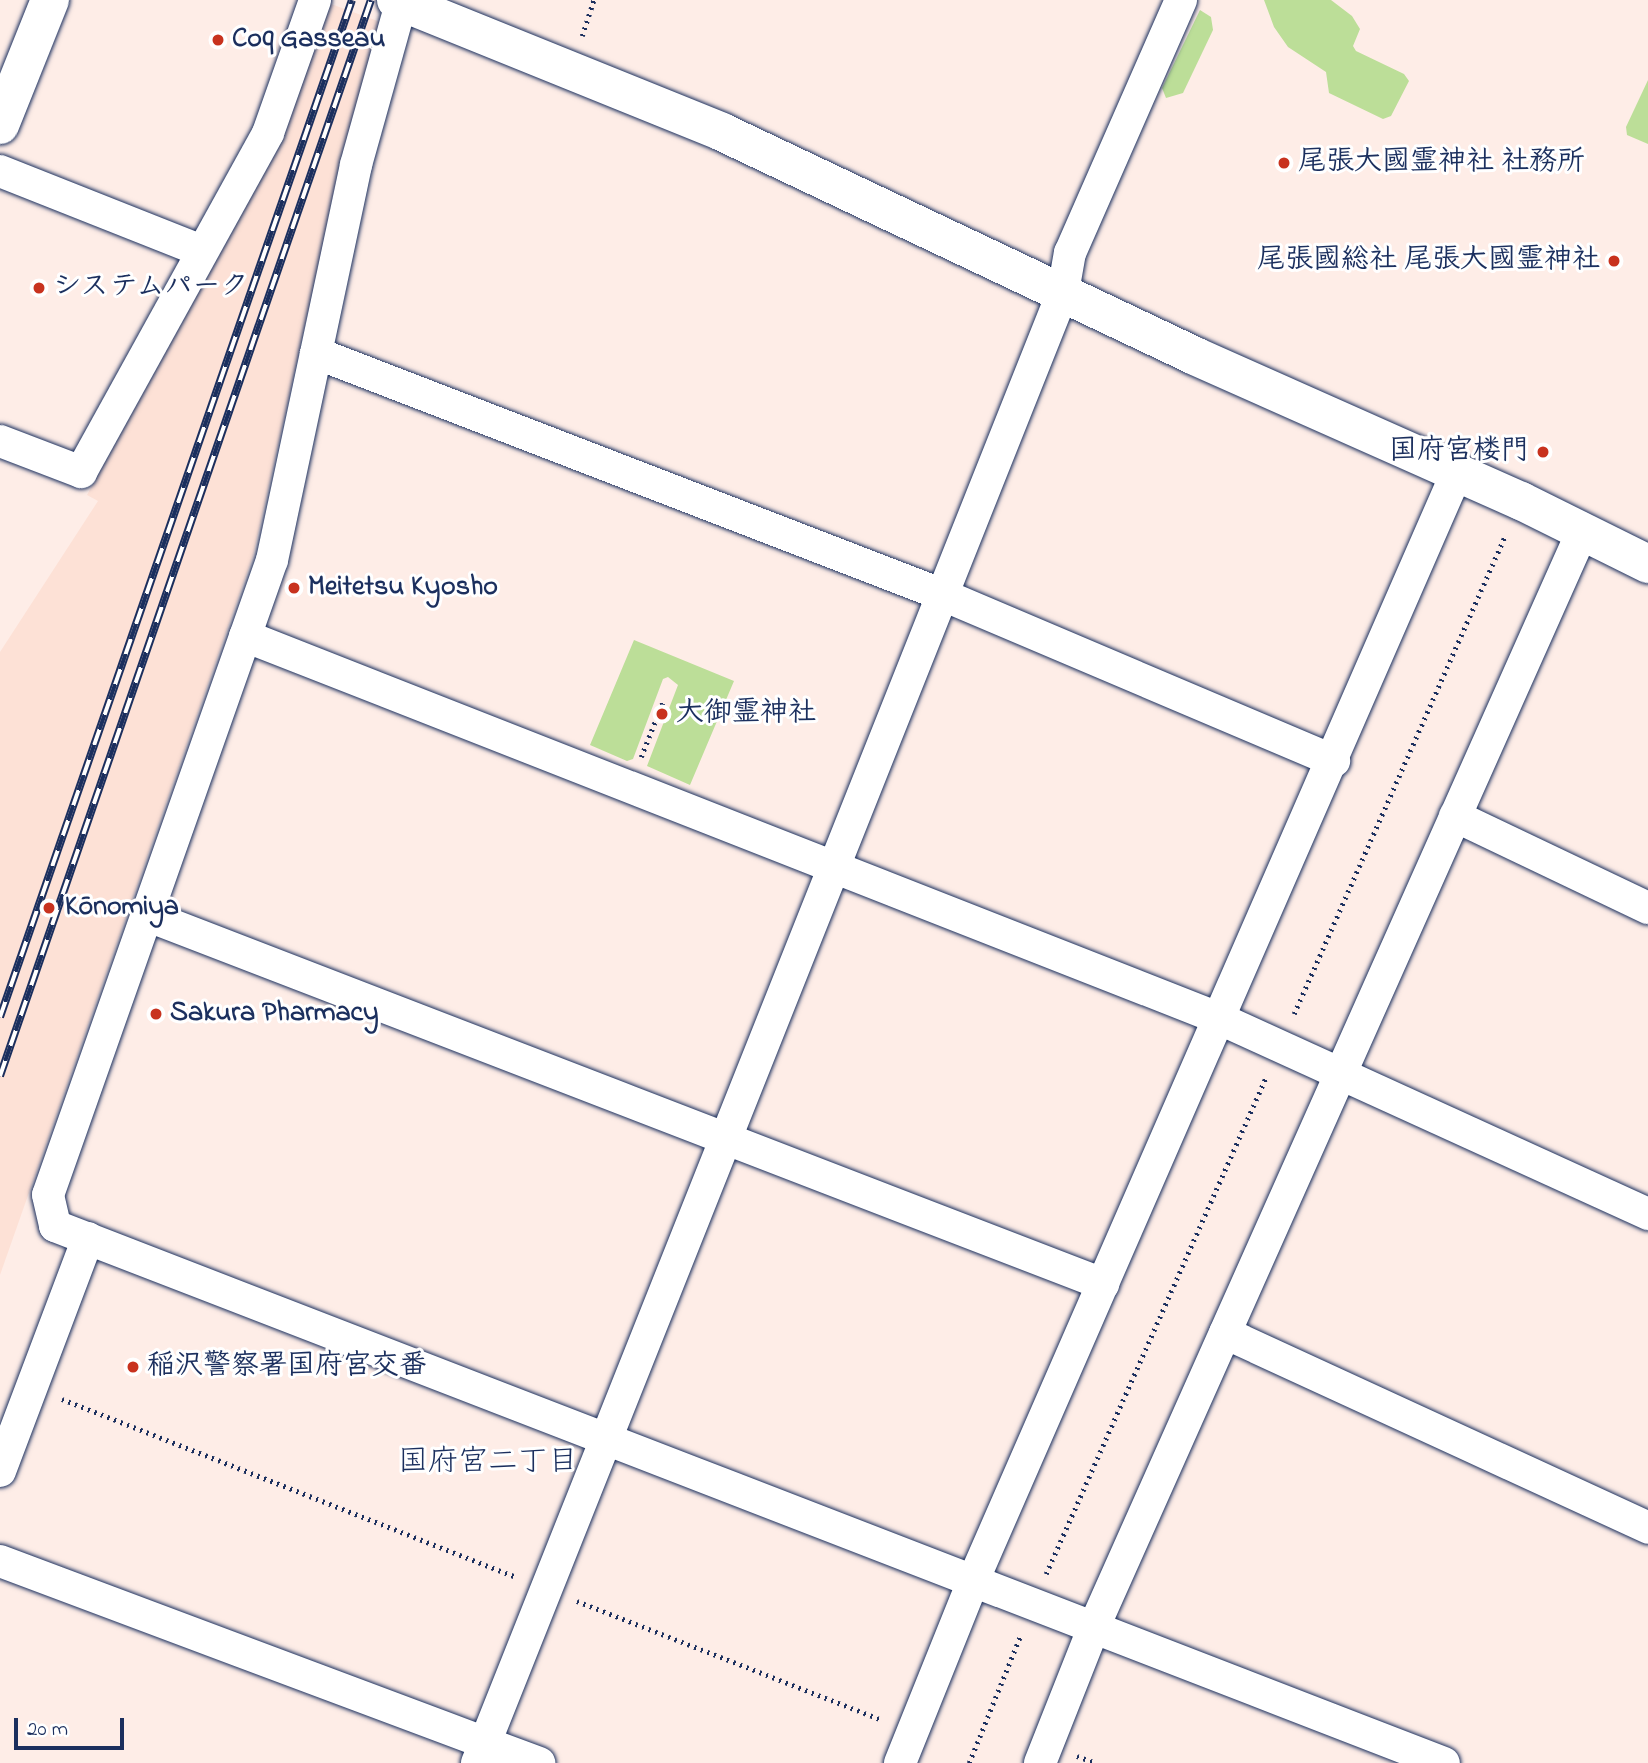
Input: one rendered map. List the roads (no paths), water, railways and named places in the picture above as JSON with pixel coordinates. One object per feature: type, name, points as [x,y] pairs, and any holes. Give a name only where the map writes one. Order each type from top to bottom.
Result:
[{"type":"street","points":[[0,125],[50,0]]},
{"type":"street","points":[[0,441],[81,472],[268,133],[315,0]]},
{"type":"street","points":[[481,1753],[1063,292],[1070,253],[1180,0]]},
{"type":"street","points":[[1444,1763],[55,1226],[48,1195],[272,560],[356,164],[400,1],[722,132],[1063,292],[1583,530],[1648,564]]},
{"type":"street","points":[[0,171],[202,251]]},
{"type":"street","points":[[316,353],[943,595],[1334,761]]},
{"type":"street","points":[[900,1763],[973,1581],[1218,1018],[1334,761],[1457,472]]},
{"type":"street","points":[[1040,1763],[1093,1629],[1583,530]]},
{"type":"street","points":[[245,636],[1218,1018],[1648,1214]]},
{"type":"street","points":[[1455,816],[1648,908]]},
{"type":"street","points":[[146,915],[1103,1284]]},
{"type":"street","points":[[0,1471],[88,1238]]},
{"type":"street","points":[[1225,1333],[1648,1528]]},
{"type":"street","points":[[0,1561],[481,1753],[539,1763]]},
{"type":"railway","points":[[0,1017],[352,0]]},
{"type":"railway","points":[[0,1076],[371,0]]},
{"type":"place","name":"Coq Gasseau","points":[[218,40]]},
{"type":"place","name":"尾張大國霊神社 社務所","points":[[1284,163]]},
{"type":"place","name":"尾張國総社 尾張大國霊神社","points":[[1614,261]]},
{"type":"place","name":"システムパーク","points":[[39,288]]},
{"type":"place","name":"国府宮楼門","points":[[1543,452]]},
{"type":"place","name":"Meitetsu Kyosho","points":[[294,588]]},
{"type":"place","name":"大御霊神社","points":[[662,714]]},
{"type":"place","name":"Kōnomiya","points":[[49,908]]},
{"type":"place","name":"Sakura Pharmacy","points":[[156,1014]]},
{"type":"place","name":"稲沢警察署国府宮交番","points":[[133,1367]]},
{"type":"district","name":"国府宮二丁目","points":[[488,1463]]}]
